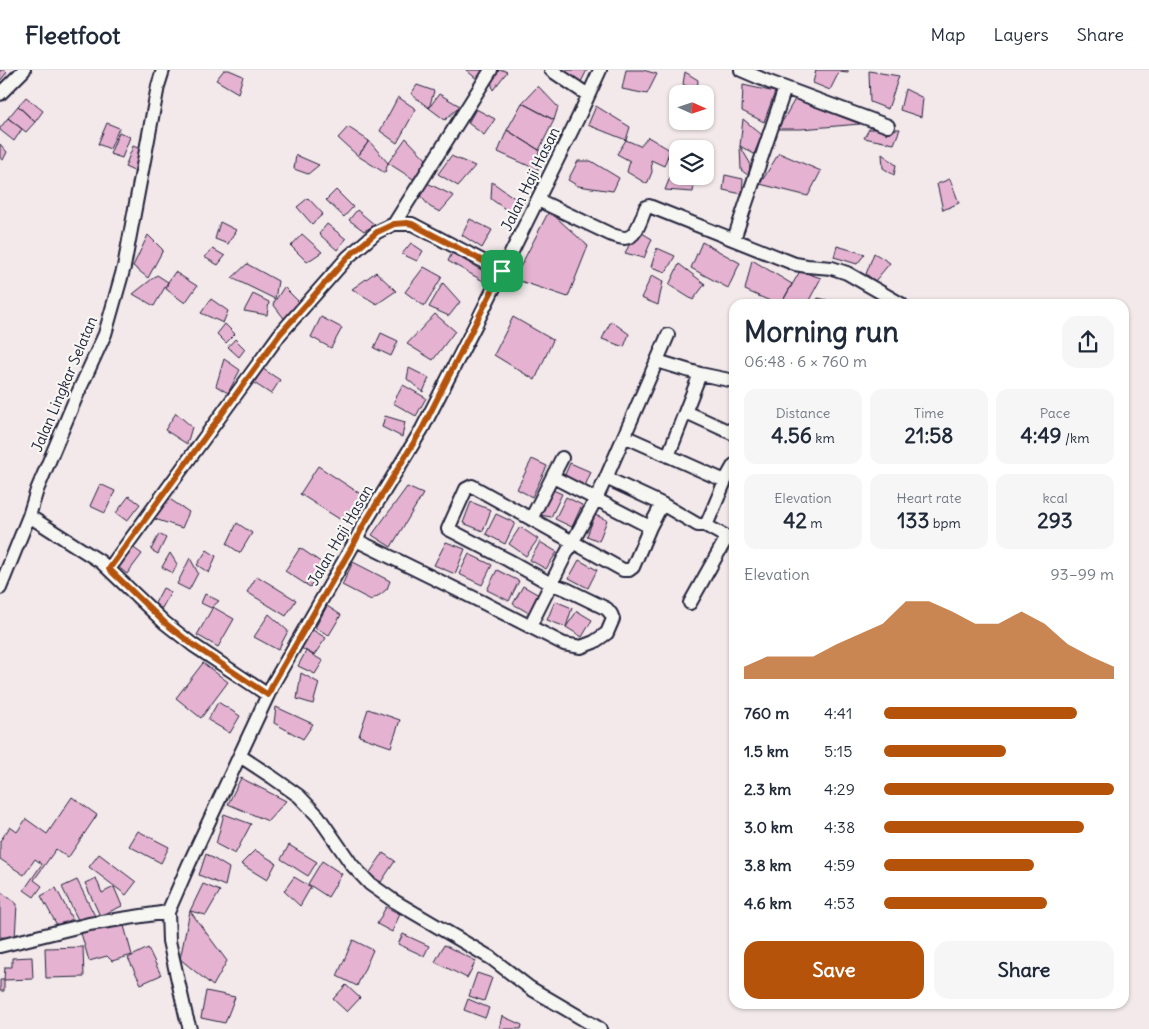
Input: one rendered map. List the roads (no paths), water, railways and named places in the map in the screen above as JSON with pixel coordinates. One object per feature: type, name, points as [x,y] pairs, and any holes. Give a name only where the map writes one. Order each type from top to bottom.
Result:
[{"type":"street","points":[[0,94],[24,70]]},
{"type":"street","name":"Jalan Lingkar Selatan","points":[[0,588],[77,395],[105,334],[124,267],[158,86],[163,70]]},
{"type":"street","points":[[394,224],[491,70]]},
{"type":"street","points":[[551,70],[588,95]]},
{"type":"street","name":"Jalan Haji Hasan","points":[[190,1029],[169,941],[168,912],[274,682],[363,526],[422,429],[538,200],[600,70]]},
{"type":"street","points":[[741,70],[888,126]]},
{"type":"street","points":[[734,239],[785,88]]},
{"type":"street","points":[[538,200],[612,235],[624,238],[628,238],[637,230],[646,207],[649,206],[795,264],[832,268],[847,273],[892,299]]},
{"type":"street","points":[[109,569],[280,334],[348,257],[377,232],[394,224],[412,224],[502,271]]},
{"type":"street","points":[[530,626],[606,478],[668,335]]},
{"type":"street","points":[[656,361],[700,374],[729,380]]},
{"type":"street","points":[[668,456],[700,374]]},
{"type":"street","points":[[686,412],[729,432]]},
{"type":"street","points":[[624,436],[725,482]]},
{"type":"street","points":[[530,519],[562,458]]},
{"type":"street","points":[[705,525],[729,474]]},
{"type":"street","points":[[553,477],[650,527]]},
{"type":"street","points":[[606,478],[662,504],[698,525],[705,525],[729,538]]},
{"type":"street","points":[[356,540],[564,644],[581,647],[594,642],[606,633],[613,619],[611,614],[607,609],[566,589],[551,584],[448,529],[466,488],[472,486],[623,570],[629,570],[633,567],[662,504]]},
{"type":"street","points":[[29,516],[101,562],[165,623],[193,645],[268,695]]},
{"type":"street","points":[[690,603],[729,541]]},
{"type":"street","points":[[240,756],[299,796],[318,816],[352,865],[370,884],[394,901],[491,958],[530,988],[600,1029]]},
{"type":"street","points":[[0,946],[89,924],[168,912]]}]
